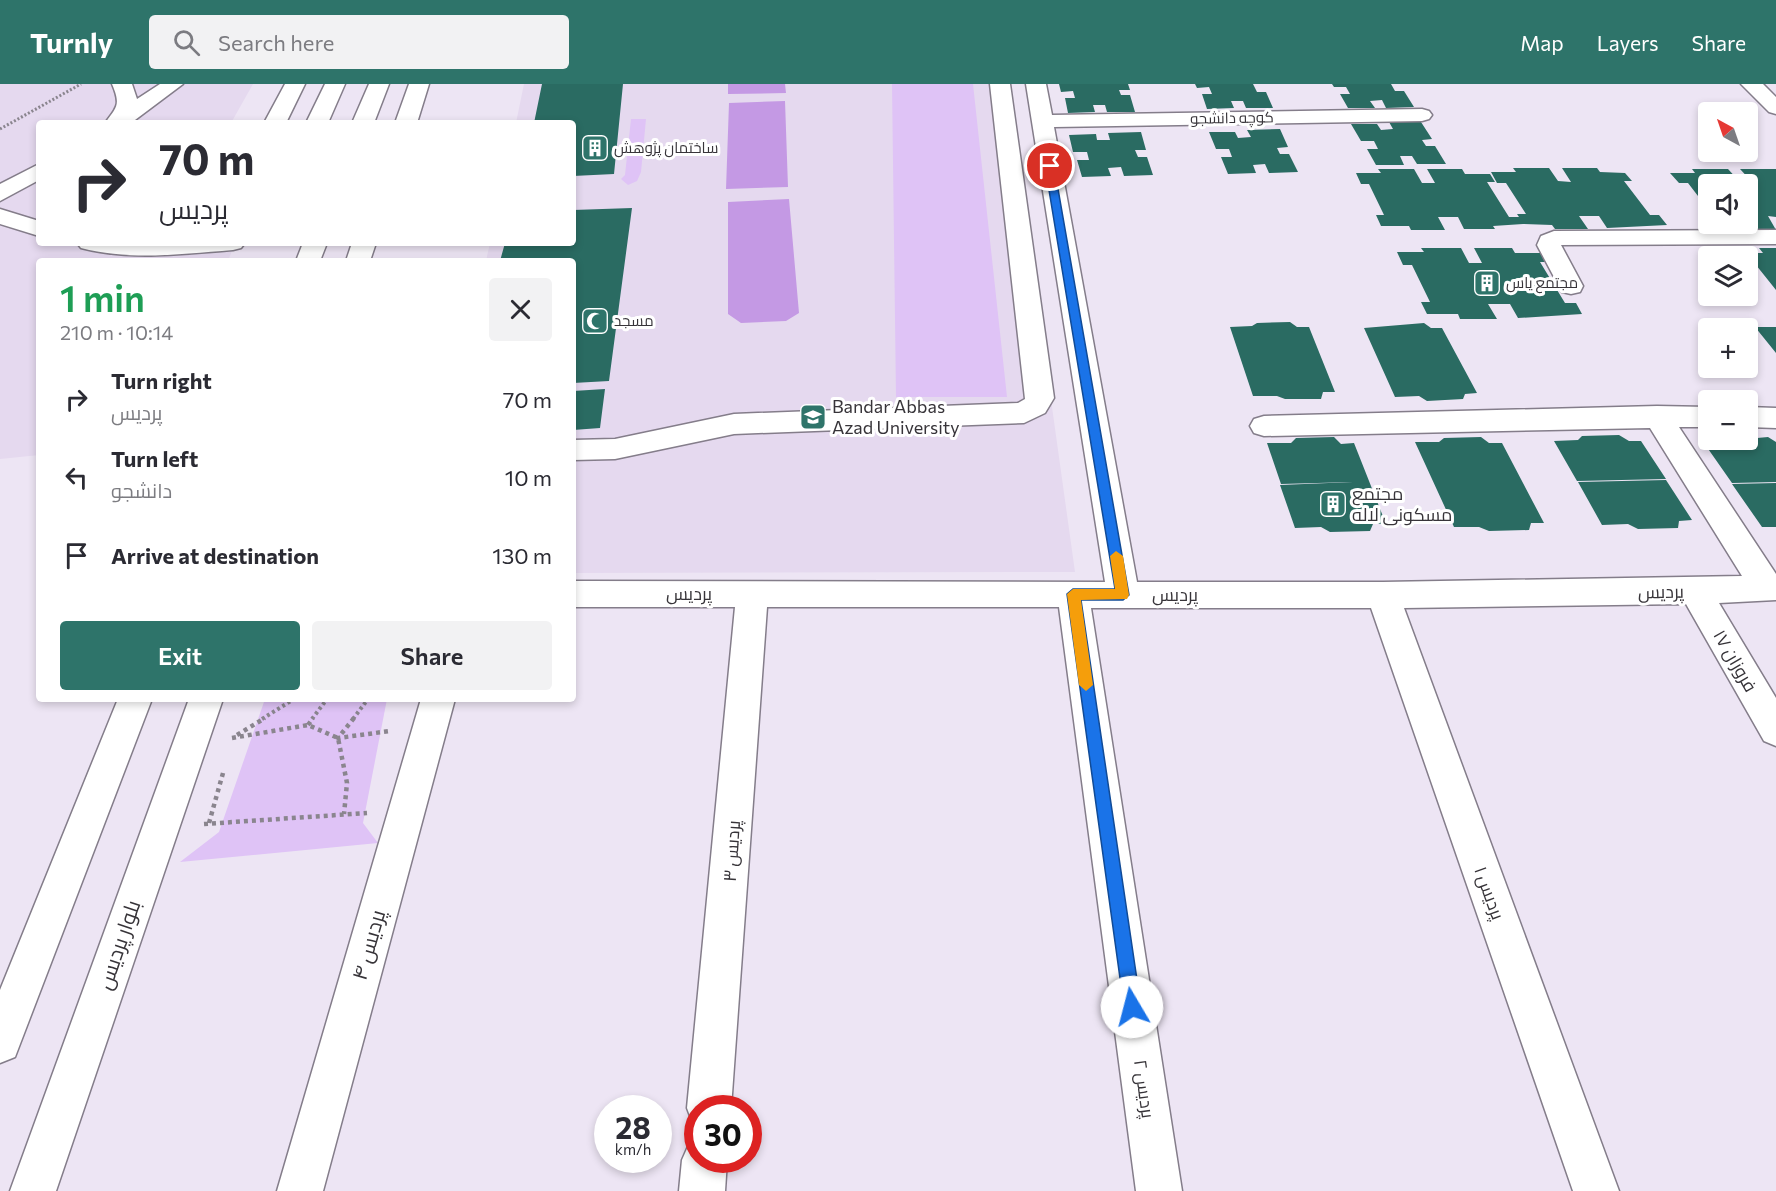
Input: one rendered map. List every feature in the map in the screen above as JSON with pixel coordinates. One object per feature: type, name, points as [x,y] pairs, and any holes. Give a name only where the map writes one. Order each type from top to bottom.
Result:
[{"type":"street","points":[[120,120],[128,105],[123,84]]},
{"type":"street","points":[[121,120],[173,84]]},
{"type":"street","points":[[277,120],[295,84]]},
{"type":"street","points":[[318,120],[335,84]]},
{"type":"street","points":[[364,120],[379,84]]},
{"type":"street","points":[[407,120],[419,84]]},
{"type":"street","points":[[576,450],[615,449],[734,424],[813,419],[1024,413],[1035,406],[1040,398],[1000,84]]},
{"type":"street","points":[[1036,84],[1123,595]]},
{"type":"street","points":[[1751,84],[1776,108]]},
{"type":"street","name":"کوچه دانشجو","points":[[1042,121],[1422,116]]},
{"type":"street","points":[[0,195],[34,178]]},
{"type":"street","points":[[0,216],[36,228]]},
{"type":"street","points":[[1571,286],[1549,245],[1549,241],[1554,238],[1776,237]]},
{"type":"street","points":[[100,246],[164,248],[192,246]]},
{"type":"street","points":[[1657,416],[1771,587]]},
{"type":"street","points":[[1264,426],[1698,417]]},
{"type":"street","points":[[1758,417],[1776,418]]},
{"type":"street","name":"پردیس","points":[[576,594],[1383,595],[1695,591],[1771,587]]},
{"type":"street","name":"فروزان ۱۷","points":[[1695,591],[1776,730]]},
{"type":"street","name":"پردیس ۳","points":[[711,1095],[752,594]]},
{"type":"street","name":"پردیس ۲","points":[[1073,594],[1159,1191]]},
{"type":"street","name":"پردیس ۱","points":[[1383,595],[1596,1191]]},
{"type":"street","points":[[0,1042],[134,702]]},
{"type":"street","name":"بلوار پردیس","points":[[33,1191],[205,702]]},
{"type":"street","name":"پردیس ۴","points":[[300,1191],[434,712]]},
{"type":"street","points":[[702,1191],[704,1173]]},
{"type":"path","points":[[0,129],[81,84]]},
{"type":"path","points":[[230,748],[233,737],[289,702]]},
{"type":"path","points":[[308,725],[325,702]]},
{"type":"path","points":[[344,814],[347,783],[338,738],[366,702]]},
{"type":"path","points":[[190,745],[308,725],[338,738],[434,712]]},
{"type":"path","points":[[208,823],[224,770]]},
{"type":"path","points":[[161,826],[407,810]]},
{"type":"shaded area","points":[[0,84],[253,84],[233,120],[36,120],[36,246],[234,246],[229,258],[36,258],[36,455],[0,459]]},
{"type":"shaded area","name":"Bandar Abbas Azad University","points":[[524,84],[1007,84],[1075,572],[576,573],[576,258],[487,258],[489,246],[576,246],[576,120],[517,120]]},
{"type":"shaded area","points":[[728,84],[785,84],[786,93],[728,94]]},
{"type":"shaded area","points":[[892,84],[973,84],[1007,397],[896,397]]},
{"type":"shaded area","points":[[785,101],[788,187],[726,189],[729,103]]},
{"type":"shaded area","points":[[631,119],[646,119],[641,172],[637,181],[628,185],[621,179],[625,175]]},
{"type":"shaded area","points":[[789,199],[799,313],[786,321],[741,323],[728,314],[728,202]]},
{"type":"shaded area","points":[[264,702],[386,702],[363,823],[378,843],[180,862],[219,832]]},
{"type":"building","name":"ساختمان پژوهش","points":[[542,84],[623,84],[614,174],[576,176],[576,120],[535,120]]},
{"type":"building","points":[[1059,84],[1128,84],[1130,90],[1119,90],[1121,95],[1130,95],[1135,112],[1107,112],[1105,105],[1093,105],[1095,112],[1068,113],[1065,98],[1075,98],[1073,91],[1061,92]]},
{"type":"building","points":[[1195,84],[1253,84],[1257,92],[1266,92],[1273,108],[1246,108],[1243,101],[1231,101],[1234,108],[1207,109],[1202,94],[1212,94],[1209,87],[1197,88]]},
{"type":"building","points":[[1332,84],[1391,84],[1395,91],[1404,91],[1414,107],[1386,108],[1382,100],[1370,101],[1375,108],[1348,108],[1340,94],[1350,94],[1346,87],[1334,87]]},
{"type":"building","points":[[1389,122],[1421,122],[1432,139],[1422,140],[1426,146],[1435,146],[1446,164],[1417,164],[1412,156],[1400,156],[1404,165],[1376,165],[1367,149],[1378,149],[1374,141],[1361,141],[1351,124],[1377,124],[1381,130],[1393,129]]},
{"type":"building","points":[[1280,129],[1288,147],[1277,148],[1280,154],[1289,154],[1298,172],[1269,173],[1265,164],[1253,165],[1256,173],[1228,174],[1221,157],[1232,157],[1229,149],[1216,149],[1209,132],[1235,132],[1238,138],[1251,137],[1247,130]]},
{"type":"building","points":[[1141,132],[1146,150],[1135,150],[1138,157],[1147,157],[1153,175],[1124,176],[1121,167],[1108,168],[1111,176],[1082,177],[1077,160],[1089,160],[1087,152],[1073,152],[1069,135],[1096,134],[1097,140],[1110,140],[1108,133]]},
{"type":"building","points":[[1513,168],[1549,168],[1558,181],[1571,182],[1562,168],[1597,168],[1600,172],[1625,173],[1632,181],[1624,181],[1650,215],[1659,215],[1667,225],[1607,228],[1599,216],[1579,216],[1588,229],[1555,229],[1552,225],[1523,224],[1493,226],[1495,229],[1464,229],[1458,217],[1438,217],[1445,230],[1411,230],[1409,226],[1381,226],[1376,215],[1384,215],[1369,184],[1361,184],[1356,173],[1381,173],[1378,169],[1414,169],[1422,183],[1435,183],[1427,169],[1462,169],[1465,174],[1490,174],[1495,182],[1487,182],[1509,217],[1519,217],[1517,214],[1526,214],[1506,183],[1497,183],[1491,172],[1516,172]]},
{"type":"building","points":[[1692,169],[1728,169],[1733,174],[1698,174],[1698,196],[1688,183],[1679,183],[1670,173],[1695,173]]},
{"type":"building","points":[[1740,169],[1776,169],[1776,217],[1768,216],[1776,230],[1758,229],[1758,174],[1745,174]]},
{"type":"building","name":"مسجد","points":[[632,208],[609,381],[576,383],[576,258],[501,258],[504,246],[576,246],[576,210]]},
{"type":"building","name":"مجتمع یاس","points":[[1421,248],[1461,248],[1469,263],[1482,263],[1474,248],[1512,248],[1515,253],[1542,253],[1548,262],[1540,262],[1565,303],[1576,303],[1582,314],[1518,318],[1510,304],[1488,304],[1497,319],[1460,319],[1458,314],[1427,314],[1421,302],[1430,302],[1412,265],[1403,265],[1397,252],[1424,252]]},
{"type":"building","points":[[1759,248],[1776,248],[1776,290],[1758,268],[1758,253],[1763,253]]},
{"type":"building","points":[[1290,322],[1297,327],[1309,327],[1335,392],[1323,392],[1321,399],[1253,396],[1230,327]]},
{"type":"building","points":[[1424,323],[1431,328],[1442,328],[1477,393],[1465,394],[1463,399],[1427,401],[1419,396],[1395,397],[1364,328]]},
{"type":"building","points":[[1758,327],[1776,327],[1776,353],[1758,331]]},
{"type":"building","points":[[605,389],[600,428],[576,430],[576,391]]},
{"type":"building","points":[[1619,435],[1629,441],[1641,441],[1666,479],[1577,481],[1554,441],[1578,440],[1582,436]]},
{"type":"building","points":[[1334,437],[1341,444],[1354,443],[1386,524],[1373,524],[1370,531],[1330,532],[1321,527],[1295,528],[1280,485],[1353,482],[1281,484],[1267,443],[1291,443],[1296,438]]},
{"type":"building","points":[[1481,437],[1489,443],[1502,443],[1544,523],[1531,523],[1529,530],[1489,531],[1479,527],[1454,527],[1415,442],[1439,442],[1444,438]]},
{"type":"building","points":[[1768,437],[1776,442],[1776,482],[1732,483],[1709,450],[1758,450],[1758,438]]},
{"type":"building","points":[[1666,480],[1692,520],[1679,521],[1678,528],[1638,529],[1628,524],[1602,525],[1578,482]]},
{"type":"building","points":[[1776,483],[1776,527],[1762,527],[1732,484]]},
{"type":"slow traffic","points":[[1086,685],[1073,594],[1123,595],[1116,556]]},
{"type":"place","name":"ساختمان پژوهش","points":[[595,148]]},
{"type":"place","name":"مجتمع یاس","points":[[1487,283]]},
{"type":"place","name":"مسجد","points":[[595,321]]},
{"type":"place","name":"Bandar Abbas Azad University","points":[[813,417]]},
{"type":"place","name":"مجتمع مسکونی لاله","points":[[1333,504]]},
{"type":"route","points":[[1050,166],[1123,595],[1073,594],[1132,1007]]}]
